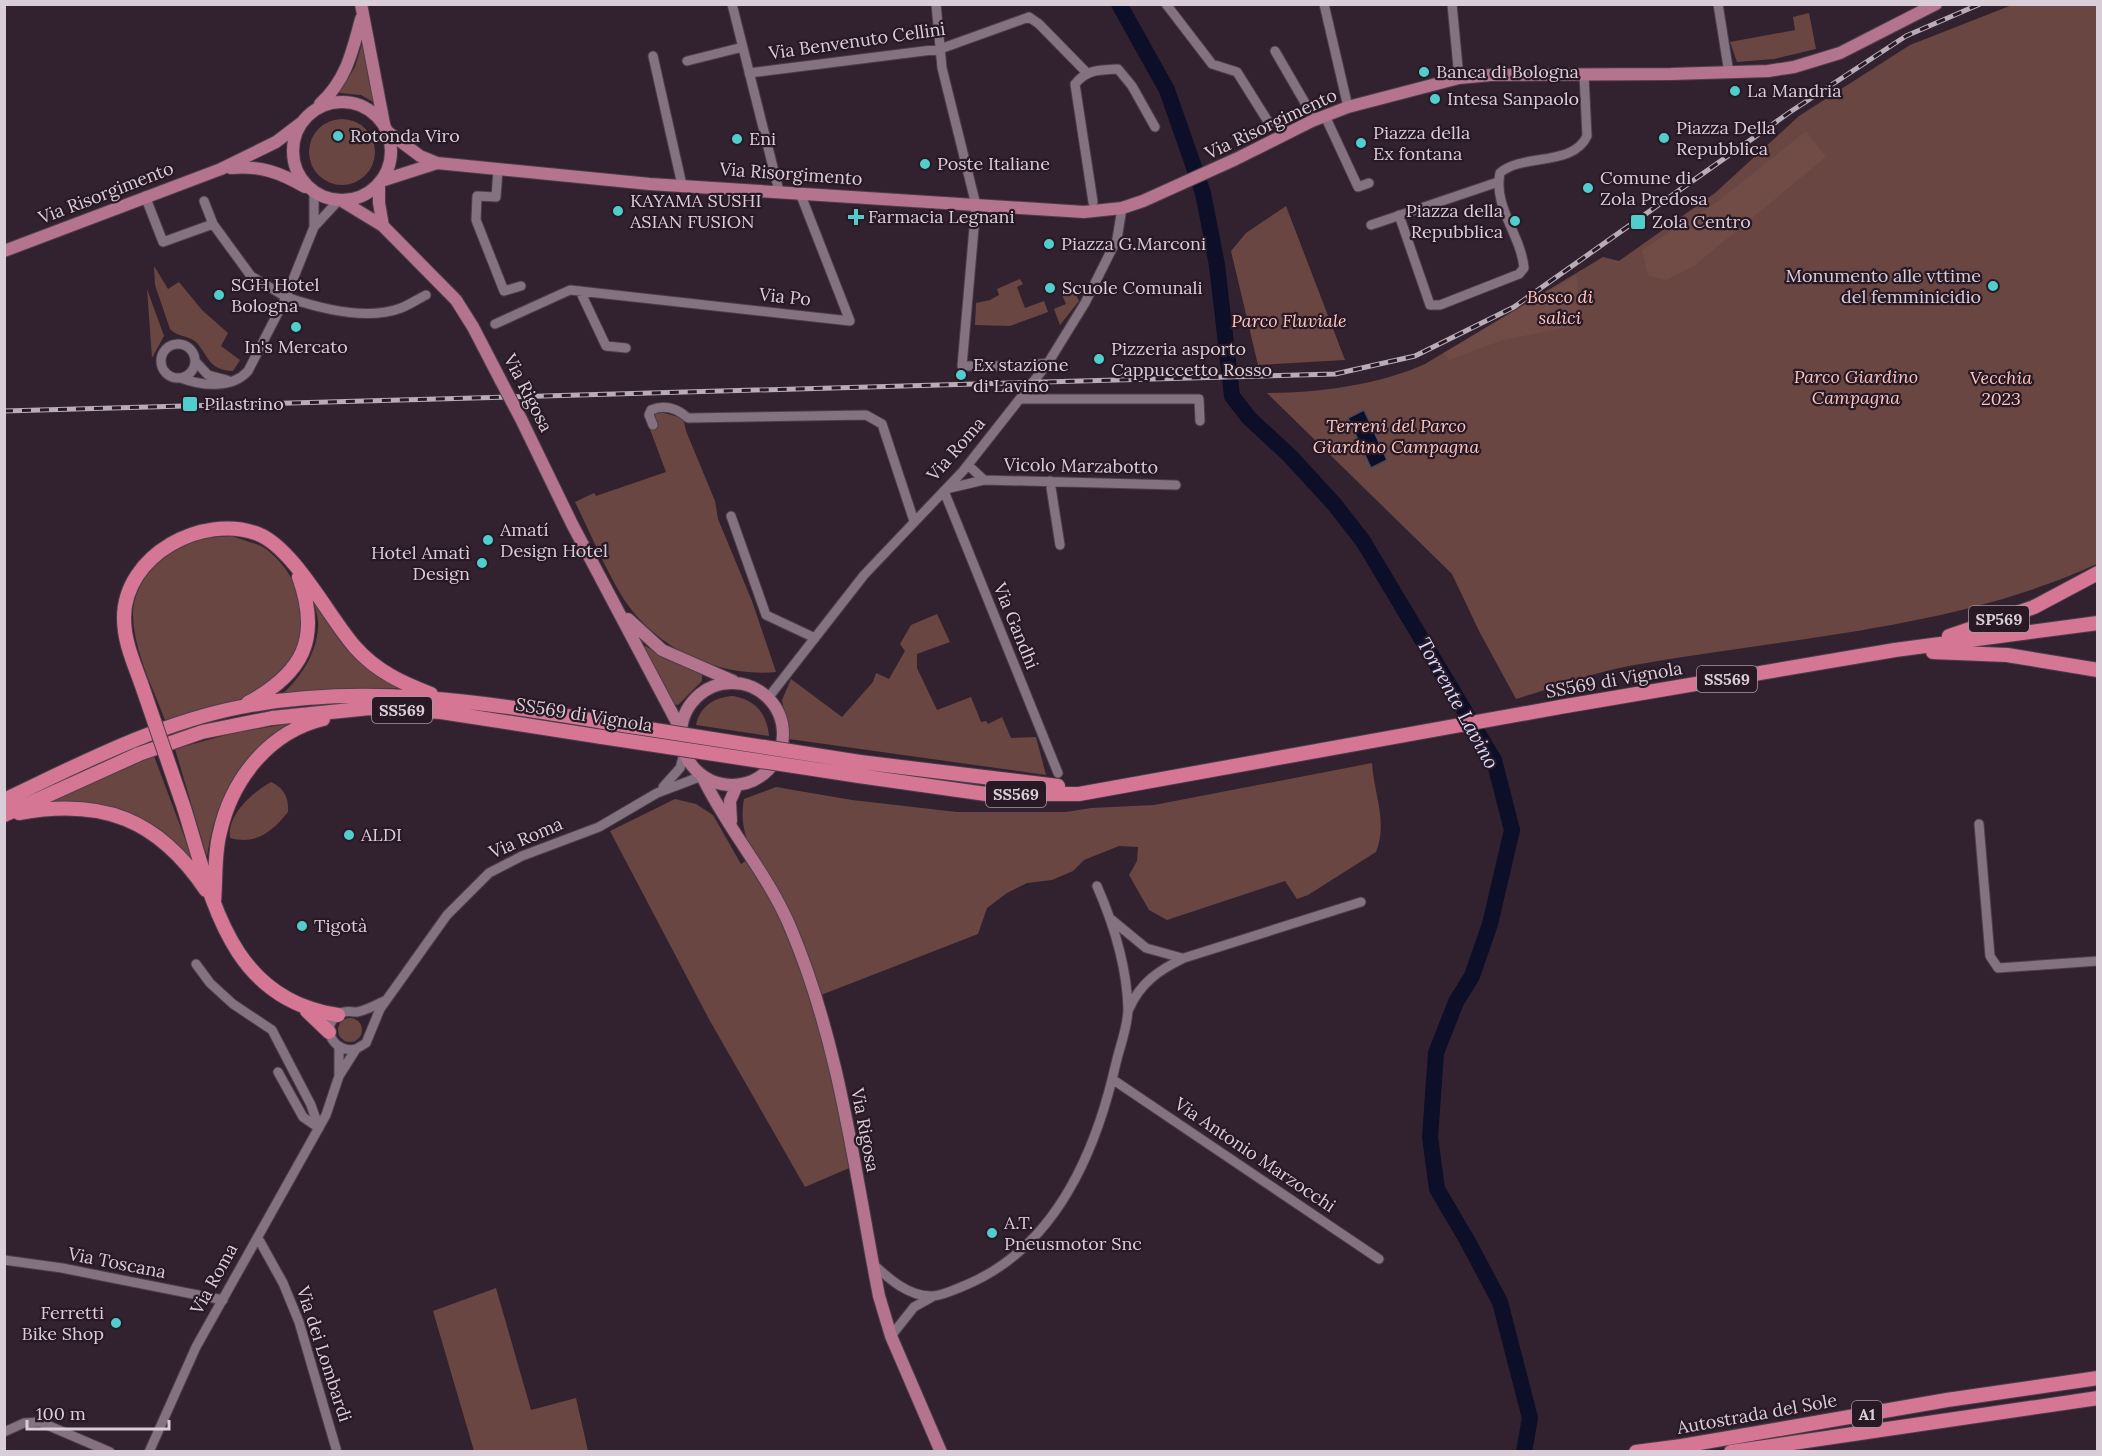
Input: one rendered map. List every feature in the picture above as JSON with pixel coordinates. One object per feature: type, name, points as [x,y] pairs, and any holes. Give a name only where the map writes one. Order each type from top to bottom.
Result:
[{"type":"highway","points":[[329,1032],[320,1020],[277,993],[249,967],[228,936],[214,902],[126,644],[124,615],[134,579],[161,549],[203,530],[231,529],[259,535],[279,549],[354,647],[378,669],[406,685],[444,699]]},
{"type":"highway","points":[[241,707],[270,691],[295,669],[302,653],[309,633],[305,594],[296,569]]},
{"type":"highway","name":"SP569","points":[[1895,650],[1964,632],[2034,607],[2097,573]]},
{"type":"highway","name":"SS569 di Vignola","points":[[4,815],[139,754],[202,732],[272,718],[370,708],[441,712],[603,730],[860,769],[1067,787],[1173,777],[1560,707],[1895,650],[2097,623]]},
{"type":"highway","name":"SP569","points":[[1895,650],[2007,655],[2097,670]]},
{"type":"highway","name":"SS569 di Vignola","points":[[4,800],[108,751],[185,722],[241,707],[354,695],[444,699],[517,708],[603,730]]},
{"type":"highway","points":[[214,902],[219,834],[229,802],[250,766],[279,737],[308,723],[370,708]]},
{"type":"highway","points":[[4,815],[61,807],[108,811],[158,835],[192,872],[214,902]]},
{"type":"highway","points":[[302,1008],[338,1015]]},
{"type":"highway","name":"Autostrada del Sole","points":[[1636,1452],[1947,1400],[2097,1378]]},
{"type":"highway","name":"Autostrada del Sole","points":[[1731,1452],[2097,1398]]},
{"type":"main road","name":"Via Risorgimento","points":[[386,128],[420,156],[437,163],[682,185],[1084,212],[1122,208],[1167,191],[1236,159],[1276,135],[1348,107],[1459,78],[1476,75],[1729,73],[1794,67],[1825,59],[1936,4]]},
{"type":"main road","points":[[362,10],[349,66],[334,91],[301,123],[294,136],[292,151],[294,166],[301,180],[313,191],[340,201],[357,198],[380,182]]},
{"type":"main road","points":[[362,10],[391,153],[388,168],[380,182],[378,203],[383,226]]},
{"type":"main road","points":[[314,110],[339,101],[352,102],[376,115],[386,128]]},
{"type":"main road","name":"Via Risorgimento","points":[[4,251],[221,169],[276,142],[301,123]]},
{"type":"main road","name":"Via Risorgimento","points":[[380,182],[437,163]]},
{"type":"main road","name":"Via Risorgimento","points":[[221,169],[266,169],[280,173],[313,191]]},
{"type":"main road","name":"Via Rigosa","points":[[340,201],[383,226],[456,300],[473,327],[572,524],[681,730]]},
{"type":"main road","name":"Via Rigosa","points":[[610,597],[636,629],[662,650],[741,684]]},
{"type":"main road","points":[[723,684],[741,684],[756,689],[768,698],[781,720],[780,749],[776,759],[763,775],[737,785],[716,783],[702,776],[684,754],[681,730],[687,709],[703,692],[723,684]]},
{"type":"main road","name":"Via Rigosa","points":[[702,776],[790,926],[812,982],[828,1037],[873,1264],[891,1336],[941,1452]]},
{"type":"main road","points":[[731,825],[730,801],[737,785]]},
{"type":"street","points":[[732,4],[779,191]]},
{"type":"street","points":[[936,4],[942,68],[976,205],[962,366],[1021,366],[1048,363]]},
{"type":"street","points":[[1166,4],[1212,64],[1237,72],[1269,123]]},
{"type":"street","points":[[1324,4],[1348,107]]},
{"type":"street","points":[[1452,4],[1459,78]]},
{"type":"street","points":[[1718,4],[1729,73]]},
{"type":"street","name":"Via Benvenuto Cellini","points":[[749,73],[940,49],[1029,17],[1040,24],[1087,72]]},
{"type":"street","points":[[687,62],[743,47]]},
{"type":"street","points":[[1275,51],[1320,118],[1358,187],[1369,183]]},
{"type":"street","points":[[653,56],[682,185]]},
{"type":"street","points":[[1093,202],[1075,84],[1087,72],[1118,69],[1132,86],[1155,127]]},
{"type":"street","points":[[1399,215],[1435,305],[1519,274],[1524,268],[1523,258],[1500,199],[1498,182],[1500,173],[1512,165],[1569,152],[1584,144],[1587,136],[1584,75]]},
{"type":"street","points":[[498,170],[496,197],[477,196],[476,220],[504,291],[521,286]]},
{"type":"street","points":[[1371,225],[1498,182]]},
{"type":"street","points":[[313,191],[314,227]]},
{"type":"street","name":"Via Po","points":[[495,324],[570,290],[850,321],[800,192]]},
{"type":"street","points":[[145,196],[163,242],[213,224]]},
{"type":"street","points":[[204,201],[213,224],[251,276],[286,297],[322,309],[361,313],[399,309],[426,295]]},
{"type":"street","points":[[235,381],[208,375],[195,361],[192,351],[184,345],[173,344],[164,350],[160,360],[163,370],[170,377],[205,384],[235,381],[248,371],[286,297],[314,227],[340,201]]},
{"type":"street","name":"Via Roma","points":[[768,698],[864,575],[968,465],[1048,363],[1085,303],[1117,239],[1122,208]]},
{"type":"street","points":[[579,291],[606,346],[626,348]]},
{"type":"street","points":[[181,378],[191,372],[195,361]]},
{"type":"street","points":[[1021,366],[1030,373],[1033,380]]},
{"type":"street","points":[[1020,399],[1199,399],[1200,422]]},
{"type":"street","name":"Via Roma","points":[[653,425],[649,415],[654,408],[674,409],[688,418],[866,415],[882,424],[914,522]]},
{"type":"street","name":"Vicolo Marzabotto","points":[[968,465],[984,480]]},
{"type":"street","name":"Vicolo Marzabotto","points":[[945,490],[984,480],[1176,485]]},
{"type":"street","points":[[1050,482],[1060,545]]},
{"type":"street","name":"Via Gandhi","points":[[945,490],[1058,772]]},
{"type":"street","points":[[731,516],[766,615],[815,638]]},
{"type":"street","name":"Via Roma","points":[[657,793],[673,779],[684,754]]},
{"type":"street","name":"Via Roma","points":[[149,1452],[196,1347],[319,1128],[339,1076],[356,1049],[366,1042],[386,999],[453,908],[489,873],[522,856],[599,827],[657,793],[702,776]]},
{"type":"street","points":[[1979,824],[1990,956],[1993,964],[1998,968],[2097,961]]},
{"type":"street","points":[[1097,886],[1112,920],[1124,969],[1128,1012]]},
{"type":"street","points":[[891,1336],[914,1306],[982,1278],[1004,1264],[1044,1226],[1063,1201],[1088,1157],[1112,1079],[1128,1012],[1134,998],[1147,981],[1160,969],[1184,958],[1361,902]]},
{"type":"street","points":[[1112,920],[1146,948],[1168,957],[1184,958]]},
{"type":"street","points":[[196,964],[210,983],[233,1004],[272,1030],[311,1105],[319,1128]]},
{"type":"street","points":[[356,1012],[386,999]]},
{"type":"street","points":[[356,1049],[339,1048],[329,1032],[330,1025],[338,1015],[350,1011],[356,1012],[366,1019],[369,1032]]},
{"type":"street","name":"Via Roma","points":[[339,1048],[339,1076]]},
{"type":"street","points":[[278,1072],[303,1117],[319,1128]]},
{"type":"street","name":"Via Antonio Marzocchi","points":[[1112,1079],[1379,1259]]},
{"type":"street","name":"Via dei Lombardi","points":[[258,1238],[284,1283],[299,1322],[337,1452]]},
{"type":"street","name":"Via Toscana","points":[[4,1260],[62,1268],[223,1300]]},
{"type":"street","points":[[873,1264],[905,1288],[932,1297]]},
{"type":"street","points":[[4,1431],[24,1423],[40,1422],[110,1452]]},
{"type":"green space","name":"Parco Giardino Campagna","points":[[2012,5],[2097,5],[2097,564],[2041,586],[1984,604],[1926,618],[1629,666],[1516,699],[1479,631],[1452,574],[1267,393],[1348,386],[1388,377],[1425,364],[1603,257],[1619,261],[1715,193],[1799,116],[1910,45]]},
{"type":"green space","points":[[1809,13],[1816,49],[1774,59],[1737,62],[1730,42],[1795,30],[1793,17]]},
{"type":"green space","points":[[363,40],[366,42],[373,102],[361,95],[339,93],[355,67]]},
{"type":"green space","points":[[336,119],[348,119],[360,124],[370,134],[375,152],[373,165],[360,180],[348,185],[336,185],[324,180],[314,170],[309,158],[309,146],[314,134],[324,124]]},
{"type":"green space","points":[[1806,131],[1826,157],[1695,265],[1667,280],[1648,276],[1642,250],[1717,202]]},
{"type":"green space","name":"Parco Fluviale","points":[[1286,206],[1345,360],[1258,365],[1231,251],[1246,233]]},
{"type":"green space","points":[[154,266],[168,289],[179,282],[202,310],[228,333],[221,346],[240,360],[233,371],[218,368],[196,342],[170,329],[155,285]]},
{"type":"green space","name":"Bosco di salici","points":[[1576,275],[1583,324],[1503,340],[1449,360],[1444,353]]},
{"type":"green space","points":[[1020,279],[1023,284],[1017,287],[1025,308],[1044,301],[1048,312],[1010,326],[975,325],[976,303],[990,300],[999,295],[997,289]]},
{"type":"green space","points":[[147,289],[164,336],[152,358]]},
{"type":"green space","points":[[1074,290],[1079,301],[1060,325],[1054,309],[1066,304],[1062,295]]},
{"type":"green space","points":[[656,413],[683,418],[686,431],[715,501],[718,519],[752,601],[776,672],[753,673],[708,664],[687,655],[649,629],[620,593],[575,502],[594,493],[596,496],[666,472],[648,424]]},
{"type":"green space","points":[[232,536],[266,549],[281,563],[292,579],[303,614],[302,633],[297,651],[288,667],[261,690],[221,706],[165,720],[136,641],[133,614],[139,589],[154,566],[175,548],[199,539]]},
{"type":"green space","points":[[311,594],[343,641],[406,688],[371,688],[279,697],[306,666],[314,647],[318,623]]},
{"type":"green space","points":[[937,614],[950,642],[917,654],[917,668],[937,710],[971,697],[981,722],[986,721],[988,724],[1002,717],[1011,738],[1036,737],[1046,775],[789,739],[782,700],[791,679],[842,717],[873,682],[876,673],[889,679],[905,651],[900,644],[911,625]]},
{"type":"green space","points":[[643,647],[702,675],[702,681],[678,705],[672,704]]},
{"type":"green space","points":[[733,696],[754,704],[763,714],[769,736],[696,725],[701,713],[709,704],[720,698]]},
{"type":"green space","points":[[293,723],[259,751],[234,780],[217,814],[207,857],[175,749],[233,733]]},
{"type":"green space","points":[[154,756],[193,860],[161,833],[127,814],[90,804],[48,802]]},
{"type":"green space","points":[[1372,763],[1381,819],[1376,852],[1308,895],[1297,899],[1285,881],[1167,920],[1149,910],[1129,875],[1137,861],[1138,847],[1119,846],[1084,860],[1073,871],[1052,880],[1027,883],[1007,893],[987,908],[978,934],[821,995],[854,1166],[805,1187],[710,1021],[610,831],[675,799],[696,804],[713,815],[741,864],[753,856],[744,828],[744,799],[776,787],[852,800],[957,812],[1066,812],[1091,808],[1154,805]]},
{"type":"green space","points":[[271,782],[285,794],[288,812],[263,835],[248,840],[230,838],[232,821],[242,805]]},
{"type":"green space","points":[[350,1018],[359,1021],[362,1030],[359,1039],[350,1042],[341,1039],[338,1030],[341,1021]]},
{"type":"green space","points":[[496,1288],[531,1410],[576,1398],[588,1451],[474,1451],[433,1311]]},
{"type":"water","points":[[1364,410],[1387,460],[1371,468],[1348,418]]},
{"type":"waterway","name":"Torrente Lavino","points":[[1119,4],[1167,90],[1203,193],[1217,265],[1232,396],[1249,418],[1290,456],[1335,505],[1363,541],[1494,760],[1512,830],[1490,924],[1472,976],[1456,1002],[1436,1053],[1430,1137],[1437,1189],[1500,1302],[1530,1418],[1524,1452]]},
{"type":"tunnel","points":[[1269,123],[1275,132]]},
{"type":"railway","points":[[4,411],[1335,374],[1415,356],[1514,307],[1790,112],[1906,36],[1980,4]]},
{"type":"place","name":"Banca di Bologna","points":[[1424,72]]},
{"type":"place","name":"La Mandria","points":[[1735,91]]},
{"type":"place","name":"Intesa Sanpaolo","points":[[1435,99]]},
{"type":"place","name":"Rotonda Viro","points":[[338,136]]},
{"type":"place","name":"Piazza Della Repubblica","points":[[1664,138]]},
{"type":"place","name":"Eni","points":[[737,139]]},
{"type":"place","name":"Piazza della Ex fontana","points":[[1361,143]]},
{"type":"place","name":"Poste Italiane","points":[[925,164]]},
{"type":"place","name":"Comune di Zola Predosa","points":[[1588,188]]},
{"type":"place","name":"KAYAMA SUSHI ASIAN FUSION","points":[[618,211]]},
{"type":"place","name":"Farmacia Legnani","points":[[856,217]]},
{"type":"place","name":"Piazza della Repubblica","points":[[1515,221]]},
{"type":"place","name":"Zola Centro","points":[[1638,222]]},
{"type":"place","name":"Piazza G.Marconi","points":[[1049,244]]},
{"type":"place","name":"Monumento alle vttime del femminicidio","points":[[1993,286]]},
{"type":"place","name":"Scuole Comunali","points":[[1050,288]]},
{"type":"place","name":"SGH Hotel Bologna","points":[[219,295]]},
{"type":"place","name":"In's Mercato","points":[[296,327]]},
{"type":"place","name":"Pizzeria asporto Cappuccetto Rosso","points":[[1099,359]]},
{"type":"place","name":"Ex stazione di Lavino","points":[[961,375]]},
{"type":"place","name":"Pilastrino","points":[[190,404]]},
{"type":"place","name":"Amatí Design Hotel","points":[[488,540]]},
{"type":"place","name":"Hotel Amatì Design","points":[[482,563]]},
{"type":"place","name":"ALDI","points":[[349,835]]},
{"type":"place","name":"Tigotà","points":[[302,926]]},
{"type":"place","name":"A.T. Pneusmotor Snc","points":[[992,1233]]},
{"type":"place","name":"Ferretti Bike Shop","points":[[116,1323]]},
{"type":"park label","name":"Vecchia 2023","points":[[2001,388]]},
{"type":"park label","name":"Terreni del Parco Giardino Campagna","points":[[1396,436]]}]
